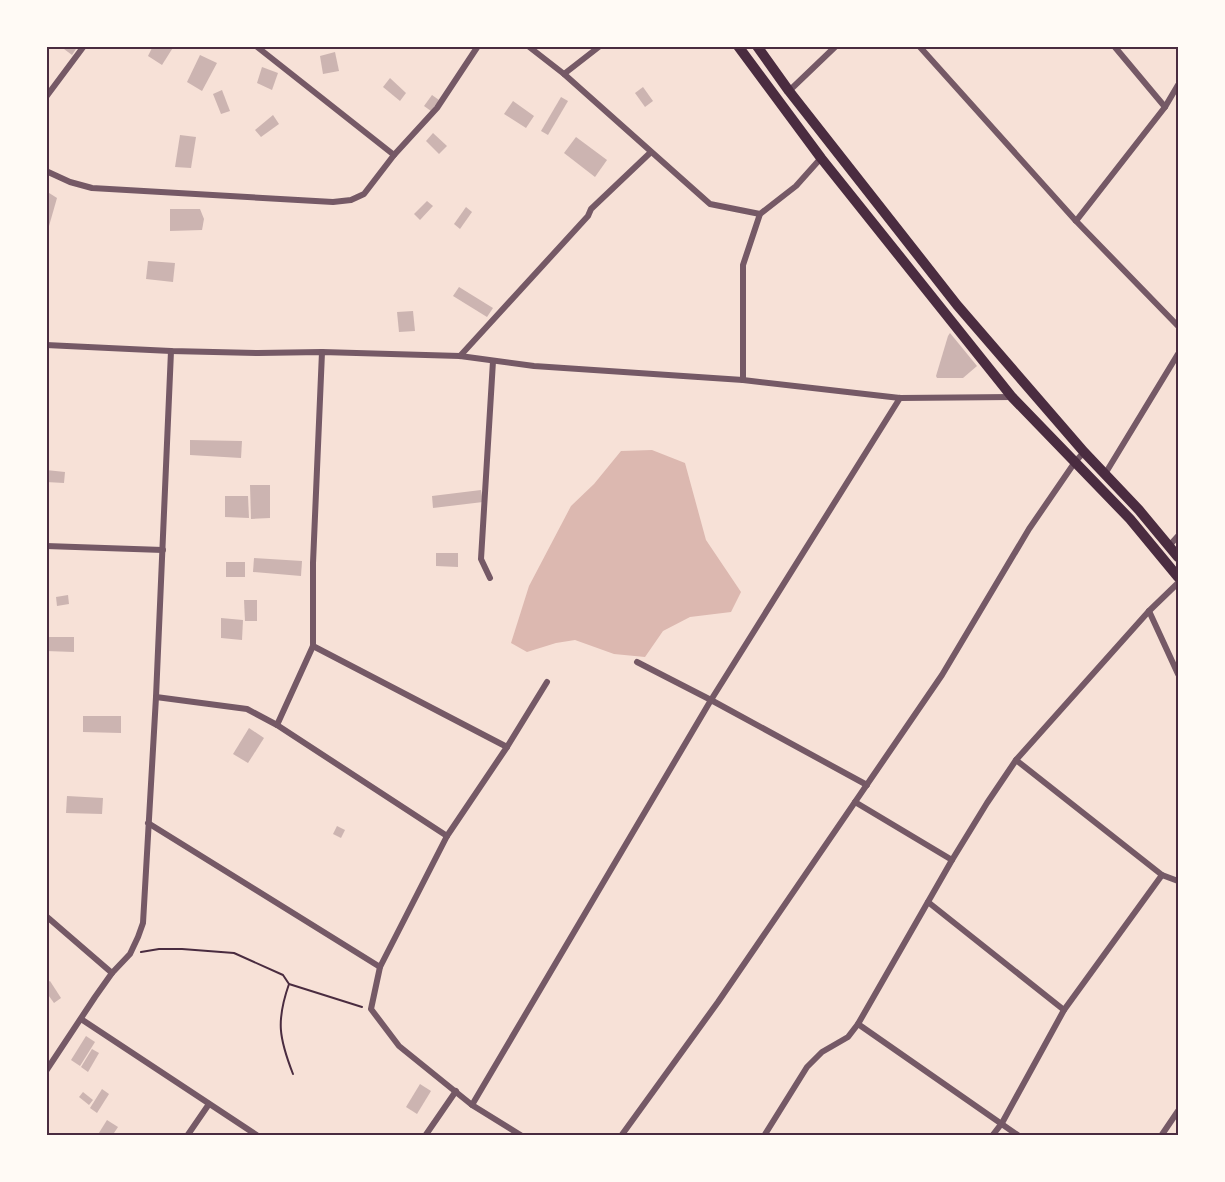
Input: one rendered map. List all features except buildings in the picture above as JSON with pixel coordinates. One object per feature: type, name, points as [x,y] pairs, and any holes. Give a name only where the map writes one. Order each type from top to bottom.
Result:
[{"type":"main road","points":[[738,46],[820,158],[1012,397],[1130,519],[1179,577]]},
{"type":"main road","points":[[757,46],[789,91],[957,305],[1084,452],[1139,510],[1179,557]]},
{"type":"street","points":[[46,97],[84,46]]},
{"type":"street","points":[[256,46],[394,155]]},
{"type":"street","points":[[46,171],[70,182],[92,188],[333,202],[351,200],[364,194],[394,155],[437,108],[478,46]]},
{"type":"street","points":[[528,46],[564,74],[710,204],[760,213]]},
{"type":"street","points":[[564,74],[600,46]]},
{"type":"street","points":[[789,91],[836,46]]},
{"type":"street","points":[[919,46],[1076,221],[1179,326]]},
{"type":"street","points":[[1114,46],[1165,107]]},
{"type":"street","points":[[1076,221],[1165,107],[1179,85]]},
{"type":"street","points":[[460,357],[588,216],[591,208],[651,152]]},
{"type":"street","points":[[743,380],[743,265],[760,213],[796,186],[820,158]]},
{"type":"street","points":[[46,345],[171,351],[322,352],[460,357],[546,367],[743,380],[900,398],[1012,397]]},
{"type":"street","points":[[46,1071],[112,973],[130,954],[143,923],[156,698],[171,351]]},
{"type":"street","points":[[277,725],[313,646],[313,563],[322,352]]},
{"type":"street","points":[[1105,474],[1179,354]]},
{"type":"street","points":[[490,578],[481,559],[493,361]]},
{"type":"street","points":[[472,1105],[711,700],[900,398]]},
{"type":"street","points":[[621,1136],[718,1002],[942,675],[1029,529],[1084,452]]},
{"type":"street","points":[[1169,546],[1179,536]]},
{"type":"street","points":[[46,546],[163,550]]},
{"type":"street","points":[[764,1136],[807,1067],[822,1052],[848,1037],[858,1024],[952,860],[1016,760],[1149,611],[1179,583]]},
{"type":"street","points":[[1149,611],[1179,674]]},
{"type":"street","points":[[313,646],[507,747]]},
{"type":"street","points":[[637,662],[867,785]]},
{"type":"street","points":[[522,1136],[472,1105],[399,1046],[371,1009],[380,967],[447,836],[507,747],[547,682]]},
{"type":"street","points":[[156,698],[247,709],[277,725],[447,836]]},
{"type":"street","points":[[1016,760],[1162,875],[1179,881]]},
{"type":"street","points":[[855,802],[952,860]]},
{"type":"street","points":[[148,823],[380,967]]},
{"type":"street","points":[[992,1136],[1002,1123],[1064,1010],[1162,875]]},
{"type":"street","points":[[928,902],[1064,1010]]},
{"type":"street","points":[[46,916],[112,973]]},
{"type":"street","points":[[81,1019],[258,1136]]},
{"type":"street","points":[[858,1024],[1019,1136]]},
{"type":"street","points":[[425,1136],[456,1091]]},
{"type":"street","points":[[187,1136],[209,1104]]},
{"type":"street","points":[[1161,1136],[1179,1111]]},
{"type":"path","points":[[130,954],[159,949],[234,953],[283,975],[289,984],[371,1009]]},
{"type":"path","points":[[289,984],[282,1004],[280,1031],[285,1055],[293,1074]]},
{"type":"shaded area","points":[[652,450],[685,463],[706,540],[741,592],[731,612],[690,617],[663,631],[645,657],[614,654],[575,640],[527,652],[511,643],[529,586],[571,506],[594,484],[621,451]]}]
